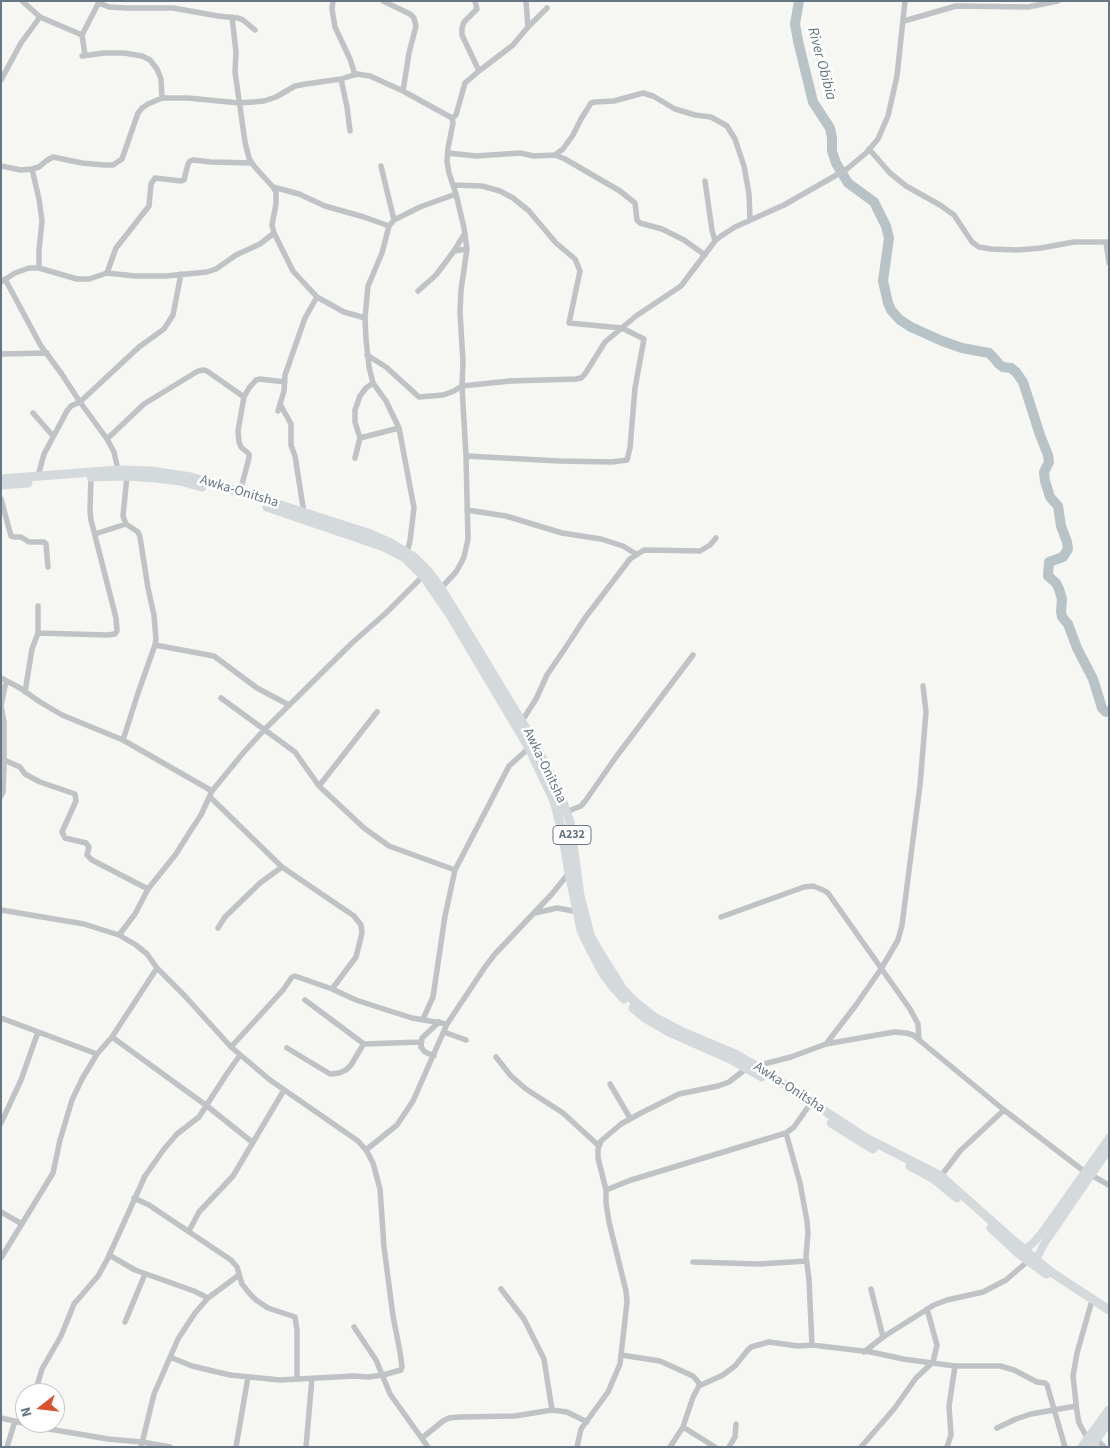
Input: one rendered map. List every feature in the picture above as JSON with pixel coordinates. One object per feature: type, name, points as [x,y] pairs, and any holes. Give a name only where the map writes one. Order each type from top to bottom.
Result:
[{"type":"main road","name":"Awka-Onitsha","points":[[1,479],[118,470],[151,471],[191,477],[371,534],[407,552],[441,588],[522,721],[545,763],[570,822],[582,930],[596,960],[613,987],[623,998],[645,1018],[656,1025],[683,1039],[751,1067],[866,1138],[941,1176],[1033,1262],[1109,1316]]},
{"type":"main road","name":"Awka-Onitsha","points":[[1,485],[91,477],[127,476],[155,478],[197,485],[372,542],[405,558],[426,573],[529,748],[554,801],[562,831],[569,873],[580,913]]},
{"type":"main road","name":"Awka-Onitsha","points":[[751,1067],[858,1140],[934,1179],[1022,1252]]},
{"type":"main road","points":[[1033,1262],[1109,1138]]},
{"type":"main road","points":[[1022,1252],[1041,1234],[1109,1149]]},
{"type":"main road","name":"Awka-Onitsha","points":[[1033,1262],[1109,1310]]},
{"type":"main road","points":[[1089,1443],[1109,1410]]},
{"type":"main road","points":[[1089,1443],[1109,1422]]},
{"type":"street","points":[[22,1],[40,17],[82,35]]},
{"type":"street","points":[[333,1],[332,9],[336,27],[350,59],[354,75]]},
{"type":"street","points":[[383,1],[410,14],[414,18],[416,26],[409,53],[403,91]]},
{"type":"street","points":[[475,1],[477,9],[464,22],[462,35],[479,71]]},
{"type":"street","points":[[526,1],[528,27]]},
{"type":"street","points":[[368,355],[386,367],[419,397],[443,395],[462,386],[510,381],[581,378],[605,342],[636,316],[681,286],[715,241],[736,227],[784,205],[834,177],[847,169],[869,149],[878,138],[888,116],[897,76],[905,1]]},
{"type":"street","points":[[904,21],[956,6],[1028,7],[1058,1]]},
{"type":"street","points":[[162,98],[161,79],[157,69],[150,60],[142,56],[124,53],[84,56],[82,35],[99,2],[109,7],[134,9],[174,8],[232,17],[243,20],[255,30]]},
{"type":"street","points":[[452,118],[456,115],[465,83],[513,45],[547,8]]},
{"type":"street","points":[[1,80],[21,42],[40,17]]},
{"type":"street","points":[[232,17],[236,52],[235,72],[245,142],[252,163],[273,187],[277,197],[272,225],[274,233],[293,271],[317,296],[344,312],[365,318]]},
{"type":"street","points":[[1,166],[32,170],[53,157],[113,165],[119,163],[122,159],[138,113],[142,108],[162,98],[188,98],[240,103],[264,101],[276,97],[295,86],[341,79],[354,75],[370,76],[403,91],[452,118]]},
{"type":"street","points":[[341,79],[350,131]]},
{"type":"street","points":[[555,155],[563,149],[573,135],[591,103],[614,101],[643,93],[653,96],[675,108],[695,115],[711,117],[728,126],[735,139],[744,166],[749,194],[750,220]]},
{"type":"street","points":[[441,588],[456,572],[464,557],[468,539],[462,386],[461,290],[467,249],[456,194],[449,173],[448,154],[453,123],[452,118]]},
{"type":"street","points":[[869,149],[890,173],[906,186],[954,215],[972,242],[979,247],[1017,250],[1074,242],[1108,242],[1109,262]]},
{"type":"street","points":[[448,154],[476,156],[520,153],[534,156],[555,155],[620,191],[635,203],[637,220],[640,223],[662,229],[684,240],[706,255]]},
{"type":"street","points":[[107,273],[116,248],[149,206],[151,184],[155,178],[184,180],[188,164],[193,160],[252,163]]},
{"type":"street","points":[[381,166],[394,220]]},
{"type":"street","points":[[32,170],[42,222],[39,250],[40,268]]},
{"type":"street","points":[[705,181],[715,241]]},
{"type":"street","points":[[452,185],[482,186],[500,190],[529,211],[556,243],[575,258],[580,270],[569,323],[622,328],[644,339],[627,460],[612,462],[560,461],[466,456]]},
{"type":"street","points":[[273,187],[299,194],[324,206],[389,226]]},
{"type":"street","points":[[407,552],[414,508],[399,428],[386,401],[373,383],[368,355],[365,318],[368,286],[382,253],[389,226],[394,220],[420,207],[456,194]]},
{"type":"street","points":[[118,470],[114,452],[107,439],[36,339],[3,281],[29,268],[40,268],[77,279],[89,279],[107,273],[134,276],[166,276],[207,272],[216,269],[236,255],[260,244],[274,233]]},
{"type":"street","points":[[418,291],[436,275],[465,233]]},
{"type":"street","points":[[454,251],[467,249]]},
{"type":"street","points":[[38,476],[44,454],[71,406],[80,402],[139,347],[164,329],[173,315],[181,274]]},
{"type":"street","points":[[278,411],[284,391],[285,375],[305,318],[317,296]]},
{"type":"street","points":[[1,354],[47,353]]},
{"type":"street","points":[[107,439],[144,404],[198,371],[204,370],[216,376],[244,397]]},
{"type":"street","points":[[240,492],[249,458],[249,454],[241,447],[238,431],[244,397],[256,380],[285,382]]},
{"type":"street","points":[[355,458],[360,438],[355,422],[355,410],[360,396],[373,383]]},
{"type":"street","points":[[280,403],[291,424],[291,445],[295,456],[304,513]]},
{"type":"street","points":[[33,413],[53,436]]},
{"type":"street","points":[[360,438],[399,428]]},
{"type":"street","points":[[124,740],[156,639],[154,615],[140,537],[138,532],[126,524],[123,516],[127,476]]},
{"type":"street","points":[[38,633],[107,635],[115,634],[117,631],[116,618],[90,511],[91,477]]},
{"type":"street","points":[[1,499],[11,536],[21,537],[29,542],[44,542],[46,544],[48,567]]},
{"type":"street","points":[[467,510],[506,516],[562,533],[602,540],[622,546],[636,554]]},
{"type":"street","points":[[95,534],[126,524]]},
{"type":"street","points":[[522,721],[536,699],[547,675],[585,618],[630,559],[644,550],[700,551],[710,545],[716,538]]},
{"type":"street","points":[[120,934],[135,914],[148,889],[176,854],[201,815],[211,794],[244,752],[264,730],[426,573]]},
{"type":"street","points":[[25,692],[32,649],[38,633],[38,606]]},
{"type":"street","points":[[155,645],[214,656],[257,688],[290,705]]},
{"type":"street","points":[[566,812],[581,806],[586,800],[693,655]]},
{"type":"street","points":[[1,796],[3,792],[4,760],[4,722],[1,706],[4,680],[62,715],[124,740],[211,794],[282,867],[354,916],[361,925],[362,933],[356,957],[332,989]]},
{"type":"street","points":[[826,1044],[881,969],[898,940],[902,925],[920,785],[926,712],[924,686]]},
{"type":"street","points":[[221,698],[295,752],[319,786],[364,828],[389,846],[455,870]]},
{"type":"street","points":[[319,786],[377,712]]},
{"type":"street","points":[[423,1019],[433,997],[445,916],[455,870],[508,766],[529,748]]},
{"type":"street","points":[[4,760],[20,767],[25,774],[40,782],[75,794],[76,801],[62,832],[65,838],[86,843],[89,846],[87,855],[92,860],[148,889]]},
{"type":"street","points":[[366,1150],[397,1125],[413,1101],[448,1024],[495,954],[535,913],[575,865]]},
{"type":"street","points":[[218,928],[226,917],[260,883],[282,867]]},
{"type":"street","points":[[721,917],[804,886],[813,886],[823,890],[828,894],[910,1009],[918,1024],[919,1039]]},
{"type":"street","points":[[535,913],[558,908],[580,913]]},
{"type":"street","points":[[1,910],[84,924],[120,934],[147,954],[157,968],[231,1048],[284,1090],[358,1141],[366,1150],[373,1163],[380,1189],[384,1247],[402,1367],[397,1372],[368,1377],[280,1380],[230,1375],[192,1366],[170,1357]]},
{"type":"street","points":[[1,1258],[53,1172],[72,1100],[97,1054],[112,1037],[157,968]]},
{"type":"street","points":[[231,1048],[283,990],[292,977],[295,976],[356,1000],[412,1018],[448,1024]]},
{"type":"street","points":[[305,1000],[364,1044],[421,1042]]},
{"type":"street","points":[[1,1018],[97,1054]]},
{"type":"street","points":[[434,1056],[425,1052],[421,1047],[421,1042],[422,1038],[439,1022]]},
{"type":"street","points":[[1,1123],[21,1080],[38,1032]]},
{"type":"street","points":[[444,1032],[466,1040]]},
{"type":"street","points":[[577,1447],[581,1429],[608,1392],[618,1370],[626,1320],[626,1291],[609,1222],[606,1190],[598,1158],[598,1149],[601,1141],[608,1134],[630,1118],[678,1094],[718,1086],[728,1082],[751,1067],[791,1057],[826,1044],[894,1032],[906,1033],[919,1039],[1004,1110],[1088,1174],[1109,1185]]},
{"type":"street","points":[[112,1037],[252,1142]]},
{"type":"street","points":[[288,1048],[330,1074],[339,1074],[352,1065],[364,1044]]},
{"type":"street","points":[[38,1383],[42,1369],[61,1336],[74,1304],[98,1276],[109,1255],[145,1176],[177,1134],[199,1117],[240,1055]]},
{"type":"street","points":[[496,1057],[511,1076],[526,1089],[563,1113],[599,1146]]},
{"type":"street","points":[[610,1084],[630,1118]]},
{"type":"street","points":[[189,1231],[199,1212],[233,1176],[284,1090]]},
{"type":"street","points":[[606,1190],[631,1180],[786,1133],[794,1127],[808,1107]]},
{"type":"street","points":[[941,1176],[960,1151],[1004,1110]]},
{"type":"street","points":[[786,1133],[800,1182],[807,1221],[806,1256],[812,1345]]},
{"type":"street","points":[[134,1198],[149,1205],[231,1260],[237,1266],[242,1284],[256,1300],[268,1308],[295,1316],[298,1330],[297,1379]]},
{"type":"street","points":[[1,1212],[22,1224]]},
{"type":"street","points":[[109,1255],[135,1270],[194,1291],[208,1298]]},
{"type":"street","points":[[693,1262],[760,1264],[807,1261]]},
{"type":"street","points":[[864,1352],[883,1337],[934,1305],[983,1292],[1006,1280],[1033,1262]]},
{"type":"street","points":[[125,1322],[145,1274]]},
{"type":"street","points":[[142,1444],[154,1394],[178,1339],[195,1313],[208,1298],[239,1274]]},
{"type":"street","points":[[501,1289],[524,1319],[542,1355],[552,1410]]},
{"type":"street","points":[[871,1289],[883,1337]]},
{"type":"street","points":[[1091,1304],[1077,1353],[1073,1376],[1079,1423],[1089,1443],[1104,1447]]},
{"type":"street","points":[[861,1447],[894,1409],[916,1378],[933,1362],[937,1345],[928,1309]]},
{"type":"street","points":[[354,1327],[376,1360],[390,1394],[428,1447]]},
{"type":"street","points":[[670,1447],[683,1427],[699,1386],[723,1375],[735,1366],[751,1347],[769,1342],[872,1352],[904,1359],[955,1366],[1000,1366],[1014,1370],[1037,1382],[1045,1383],[1050,1391],[1065,1447]]},
{"type":"street","points":[[621,1355],[660,1361],[693,1376],[699,1383],[699,1386]]},
{"type":"street","points":[[947,1447],[951,1435],[949,1406],[955,1366]]},
{"type":"street","points":[[236,1447],[248,1377]]},
{"type":"street","points":[[306,1447],[312,1378]]},
{"type":"street","points":[[997,1428],[1031,1414],[1076,1406]]},
{"type":"street","points":[[422,1438],[449,1418],[515,1416],[552,1410],[567,1412],[587,1422]]},
{"type":"street","points":[[1,1418],[15,1421],[7,1447]]},
{"type":"street","points":[[729,1447],[735,1437],[736,1424]]},
{"type":"street","points":[[683,1427],[715,1447]]},
{"type":"street","points":[[65,1431],[170,1447]]},
{"type":"waterway","name":"River Obibia","points":[[799,1],[795,24],[798,41],[813,102],[830,128],[832,151],[836,163],[848,183],[874,202],[886,226],[889,238],[883,281],[891,310],[900,320],[911,327],[942,341],[962,348],[989,353],[1003,367],[1011,368],[1016,372],[1023,382],[1048,455],[1049,462],[1044,472],[1045,481],[1050,497],[1058,506],[1061,526],[1068,549],[1063,557],[1049,562],[1048,576],[1056,583],[1059,589],[1062,599],[1062,617],[1068,624],[1077,648],[1093,679],[1102,708],[1106,712]]}]
